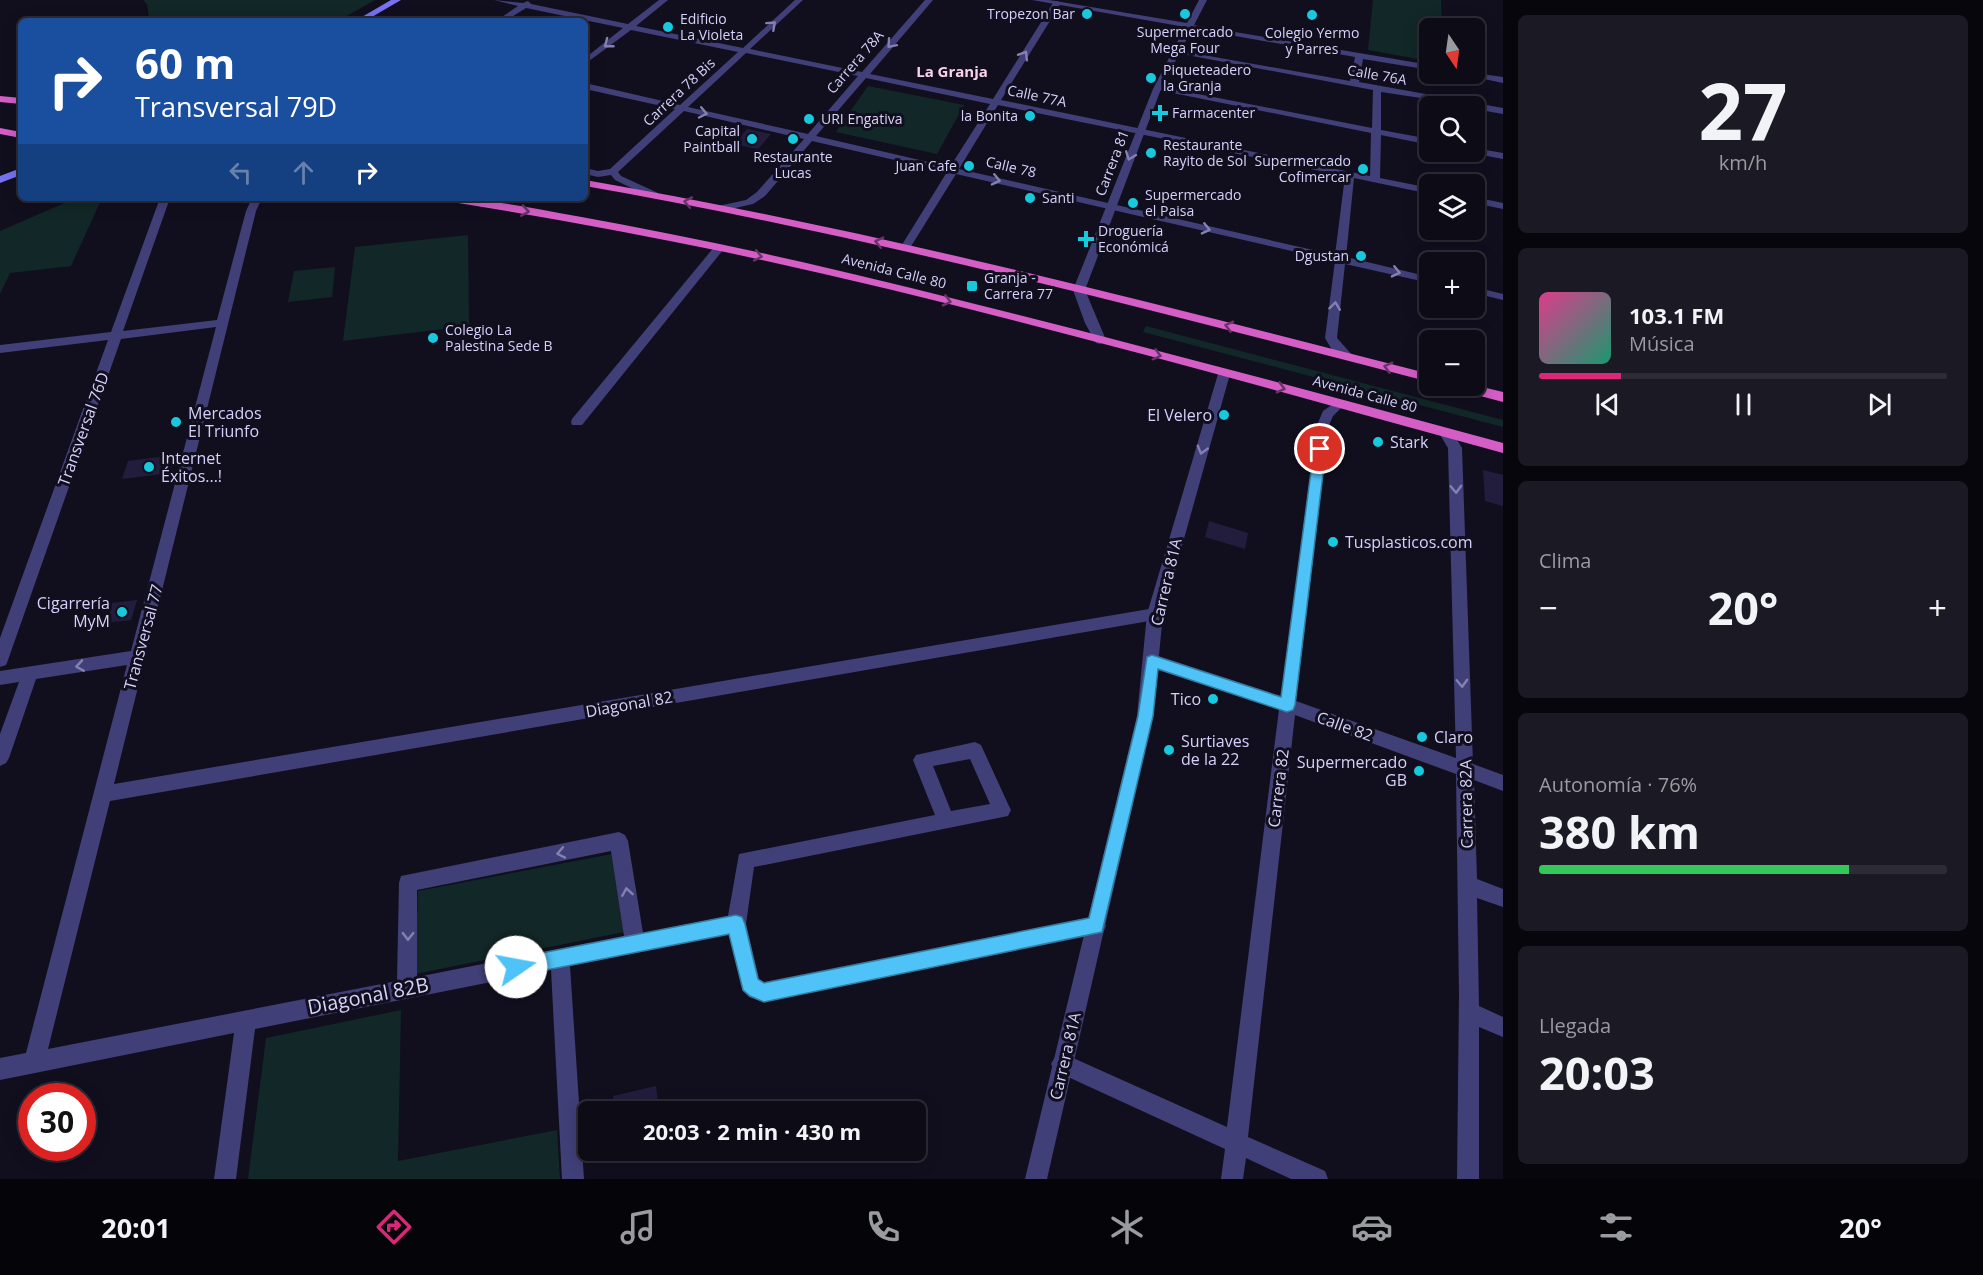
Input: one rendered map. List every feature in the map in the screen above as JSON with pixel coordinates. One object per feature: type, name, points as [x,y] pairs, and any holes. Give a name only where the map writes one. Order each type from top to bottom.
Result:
[{"type":"highway","points":[[0,99],[18,101]]},
{"type":"highway","points":[[0,131],[18,134]]},
{"type":"highway","name":"Avenida Calle 80","points":[[588,184],[722,208],[905,248],[1419,375]]},
{"type":"highway","name":"Avenida Calle 80","points":[[464,201],[563,217],[719,248],[913,293],[1101,340],[1503,448]]},
{"type":"highway","points":[[1485,392],[1503,397]]},
{"type":"main road","points":[[364,18],[397,0]]},
{"type":"main road","points":[[0,180],[11,176]]},
{"type":"main road","points":[[0,187],[11,176]]},
{"type":"street","name":"Calle 77A","points":[[498,0],[586,18]]},
{"type":"street","points":[[504,18],[532,0]]},
{"type":"street","points":[[588,60],[664,0]]},
{"type":"street","name":"Carrera 78 Bis","points":[[613,172],[799,0]]},
{"type":"street","name":"Carrera 78A","points":[[722,208],[749,202],[761,195],[929,0]]},
{"type":"street","points":[[1036,0],[1419,66]]},
{"type":"street","name":"Carrera 81","points":[[1079,290],[1157,89],[1174,52],[1203,0]]},
{"type":"street","points":[[905,248],[1057,3]]},
{"type":"street","name":"Calle 77A","points":[[588,18],[1419,188]]},
{"type":"street","name":"Calle 76A","points":[[1174,52],[1503,111]]},
{"type":"street","points":[[1354,84],[1359,56]]},
{"type":"street","points":[[1485,77],[1503,80]]},
{"type":"street","name":"Calle 78","points":[[588,87],[1419,277]]},
{"type":"street","points":[[1375,179],[1377,88]]},
{"type":"street","points":[[1157,89],[1419,140]]},
{"type":"street","points":[[1485,153],[1503,156]]},
{"type":"street","points":[[588,172],[598,174],[613,172],[618,178],[654,195]]},
{"type":"street","points":[[1347,356],[1335,347],[1331,338],[1350,175]]},
{"type":"street","name":"Transversal 76D","points":[[0,660],[164,201]]},
{"type":"street","points":[[1485,202],[1503,206]]},
{"type":"street","name":"Transversal 77","points":[[34,1063],[254,204]]},
{"type":"street","points":[[578,422],[719,248]]},
{"type":"street","points":[[1079,290],[1087,314],[1101,340]]},
{"type":"street","points":[[1485,293],[1503,297]]},
{"type":"street","points":[[0,349],[223,323]]},
{"type":"street","name":"Carrera 81A","points":[[1036,1179],[1146,716],[1155,614],[1224,374]]},
{"type":"street","name":"Carrera 82","points":[[1232,1179],[1287,705],[1323,425],[1328,414],[1339,404]]},
{"type":"street","name":"Carrera 82A","points":[[1446,433],[1455,448],[1465,769],[1471,1013],[1468,1179]]},
{"type":"street","name":"Diagonal 82","points":[[102,794],[1155,614]]},
{"type":"street","points":[[0,678],[137,657]]},
{"type":"street","name":"Calle 82","points":[[1152,661],[1287,705],[1503,783]]},
{"type":"street","points":[[0,758],[30,674]]},
{"type":"street","points":[[946,821],[922,760],[975,750],[1002,810],[946,821],[746,860],[736,924],[750,984],[756,990],[764,993],[1096,926]]},
{"type":"street","points":[[407,989],[408,883],[619,842],[635,943]]},
{"type":"street","points":[[1467,885],[1503,898]]},
{"type":"street","name":"Diagonal 82B","points":[[0,1069],[736,924]]},
{"type":"street","points":[[560,958],[573,1179]]},
{"type":"street","points":[[1471,1013],[1503,1027]]},
{"type":"street","points":[[225,1179],[246,1020]]},
{"type":"street","points":[[1062,1064],[1317,1179]]},
{"type":"green space","points":[[143,0],[375,0],[343,18],[153,18],[149,17],[147,4]]},
{"type":"green space","points":[[1373,0],[1441,0],[1442,18],[1419,18],[1419,59],[1368,50]]},
{"type":"green space","points":[[868,86],[964,105],[937,154],[836,132]]},
{"type":"green space","points":[[69,201],[101,201],[71,266],[10,273],[0,294],[0,231]]},
{"type":"green space","points":[[468,235],[469,326],[343,341],[355,247]]},
{"type":"green space","points":[[335,267],[332,297],[288,302],[294,271]]},
{"type":"green space","points":[[1146,326],[1503,420],[1503,427],[1143,332]]},
{"type":"green space","points":[[612,854],[624,932],[415,974],[418,891]]},
{"type":"green space","points":[[401,1010],[398,1161],[557,1130],[560,1179],[248,1179],[266,1038]]},
{"type":"building","name":"Capital Paintball","points":[[747,129],[771,134],[758,149],[734,144]]},
{"type":"building","name":"Internet Éxitos...!","points":[[175,455],[170,473],[122,479],[128,461]]},
{"type":"building","points":[[1483,470],[1503,475],[1503,506],[1485,501]]},
{"type":"building","points":[[1209,521],[1248,533],[1245,549],[1205,537]]},
{"type":"building","name":"Cigarrería MyM","points":[[137,600],[131,620],[106,623],[112,603]]},
{"type":"building","points":[[656,1086],[658,1101],[613,1101],[613,1096]]},
{"type":"place","name":"Tropezon Bar","points":[[1087,14]]},
{"type":"place","name":"Supermercado Mega Four","points":[[1185,14]]},
{"type":"place","name":"Colegio Yermo y Parres","points":[[1312,15]]},
{"type":"place","name":"Edificio La Violeta","points":[[668,27]]},
{"type":"place","name":"Piqueteadero la Granja","points":[[1151,78]]},
{"type":"place","name":"Farmacenter","points":[[1160,113]]},
{"type":"place","name":"la Bonita","points":[[1030,116]]},
{"type":"place","name":"URI Engativa","points":[[809,119]]},
{"type":"place","name":"Capital Paintball","points":[[752,139]]},
{"type":"place","name":"Restaurante Lucas","points":[[793,139]]},
{"type":"place","name":"Restaurante Rayito de Sol","points":[[1151,153]]},
{"type":"place","name":"Juan Cafe","points":[[969,166]]},
{"type":"place","name":"Supermercado Cofimercar","points":[[1363,169]]},
{"type":"place","name":"Santi","points":[[1030,198]]},
{"type":"place","name":"Supermercado el Paisa","points":[[1133,203]]},
{"type":"place","name":"Droguería Económicá","points":[[1086,239]]},
{"type":"place","name":"Dgustan","points":[[1361,256]]},
{"type":"place","name":"Granja - Carrera 77","points":[[972,286]]},
{"type":"place","name":"Colegio La Palestina Sede B","points":[[433,338]]},
{"type":"place","name":"El Velero","points":[[1224,415]]},
{"type":"place","name":"Mercados El Triunfo","points":[[176,422]]},
{"type":"place","name":"Stark","points":[[1378,442]]},
{"type":"place","name":"Internet Éxitos...!","points":[[149,467]]},
{"type":"place","name":"Tusplasticos.com","points":[[1333,542]]},
{"type":"place","name":"Cigarrería MyM","points":[[122,612]]},
{"type":"place","name":"Tico","points":[[1213,699]]},
{"type":"place","name":"Claro","points":[[1422,737]]},
{"type":"place","name":"Surtiaves de la 22","points":[[1169,750]]},
{"type":"place","name":"Supermercado GB","points":[[1419,771]]},
{"type":"district","name":"La Granja","points":[[952,72]]},
{"type":"route","points":[[516,967],[736,924],[750,984],[756,990],[764,993],[1096,926],[1146,716],[1152,661],[1287,705],[1320,449]]}]
